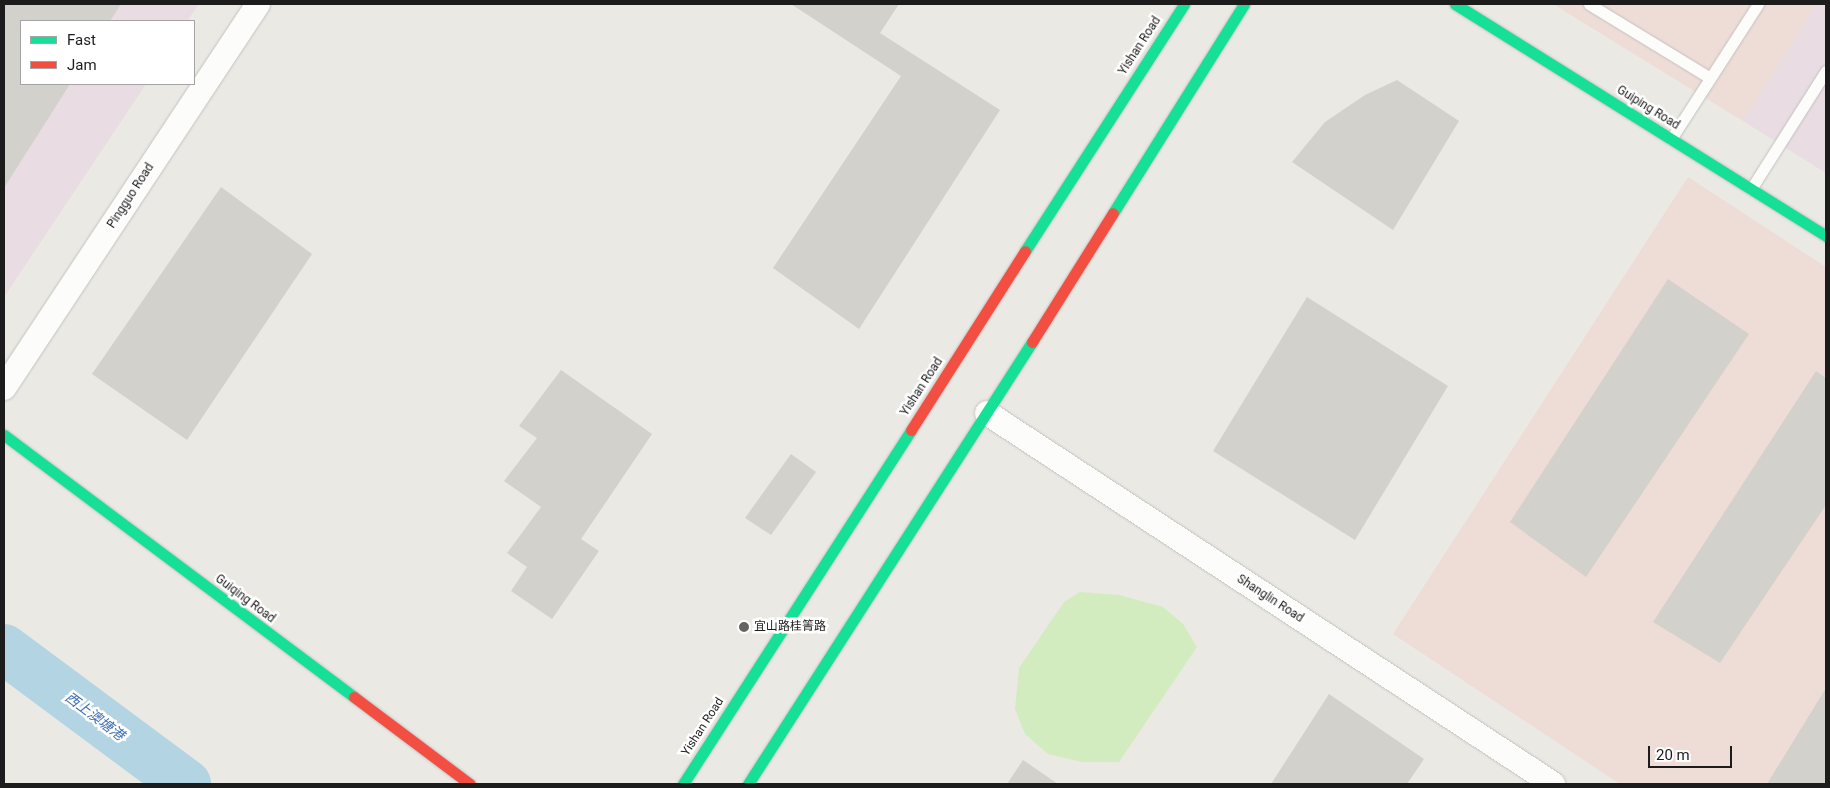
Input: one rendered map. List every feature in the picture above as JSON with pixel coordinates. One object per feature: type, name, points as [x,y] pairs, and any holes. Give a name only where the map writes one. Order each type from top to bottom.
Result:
[{"type":"main road","name":"Yishan Road","points":[[683,784],[1184,4]]},
{"type":"main road","points":[[748,784],[887,564],[987,413],[1244,4]]},
{"type":"main road","name":"Guiping Road","points":[[1456,4],[1826,236]]},
{"type":"main road","name":"Guiqing Road","points":[[4,435],[470,784]]},
{"type":"street","name":"Pingguo Road","points":[[4,388],[258,4]]},
{"type":"street","name":"Shanglin Road","points":[[987,413],[1553,784]]},
{"type":"lane","points":[[1589,4],[1710,78]]},
{"type":"lane","points":[[1671,139],[1758,4]]},
{"type":"lane","points":[[1751,189],[1826,72]]},
{"type":"shaded area","points":[[4,4],[199,4],[188,20],[20,20],[20,85],[145,85],[4,297]]},
{"type":"shaded area","points":[[1553,4],[1817,4],[1743,121]]},
{"type":"shaded area","points":[[1817,4],[1826,4],[1826,173],[1743,121]]},
{"type":"shaded area","points":[[1688,177],[1826,267],[1826,784],[1620,784],[1393,634]]},
{"type":"green space","points":[[1080,592],[1119,595],[1163,607],[1183,624],[1197,647],[1119,762],[1082,762],[1048,754],[1025,734],[1015,709],[1019,668],[1064,602]]},
{"type":"building","points":[[4,4],[121,4],[111,20],[20,20],[20,85],[69,85],[4,188]]},
{"type":"building","points":[[791,4],[899,4],[880,33],[1000,110],[859,329],[773,268],[901,76]]},
{"type":"building","points":[[1397,80],[1459,121],[1393,230],[1292,162],[1325,122],[1365,95]]},
{"type":"building","points":[[221,187],[312,254],[187,440],[92,374]]},
{"type":"building","points":[[1668,279],[1749,334],[1586,577],[1510,522]]},
{"type":"building","points":[[1307,297],[1448,386],[1355,540],[1213,451]]},
{"type":"building","points":[[561,370],[652,434],[581,539],[599,551],[552,619],[511,591],[527,567],[507,553],[541,507],[504,481],[537,438],[519,426]]},
{"type":"building","points":[[1816,371],[1826,378],[1826,505],[1720,663],[1653,622]]},
{"type":"building","points":[[791,454],[816,472],[771,535],[745,518]]},
{"type":"building","points":[[1826,688],[1826,784],[1767,784]]},
{"type":"building","points":[[1329,694],[1424,759],[1407,784],[1271,784]]},
{"type":"building","points":[[1023,760],[1058,784],[1007,784]]},
{"type":"waterway","name":"西上澳塘港","points":[[4,649],[186,784]]},
{"type":"traffic: fast","points":[[1025,251],[1184,4]]},
{"type":"traffic: fast","points":[[1113,213],[1244,4]]},
{"type":"traffic: fast","points":[[1455,4],[1826,236]]},
{"type":"traffic: fast","points":[[748,784],[1032,342]]},
{"type":"traffic: fast","points":[[683,784],[911,430]]},
{"type":"traffic: fast","points":[[4,435],[354,697]]},
{"type":"traffic: jam","points":[[1032,342],[1113,213]]},
{"type":"traffic: jam","points":[[911,430],[1025,251]]},
{"type":"traffic: jam","points":[[354,697],[470,784]]},
{"type":"place","name":"宜山路桂箐路","points":[[744,627]]}]
